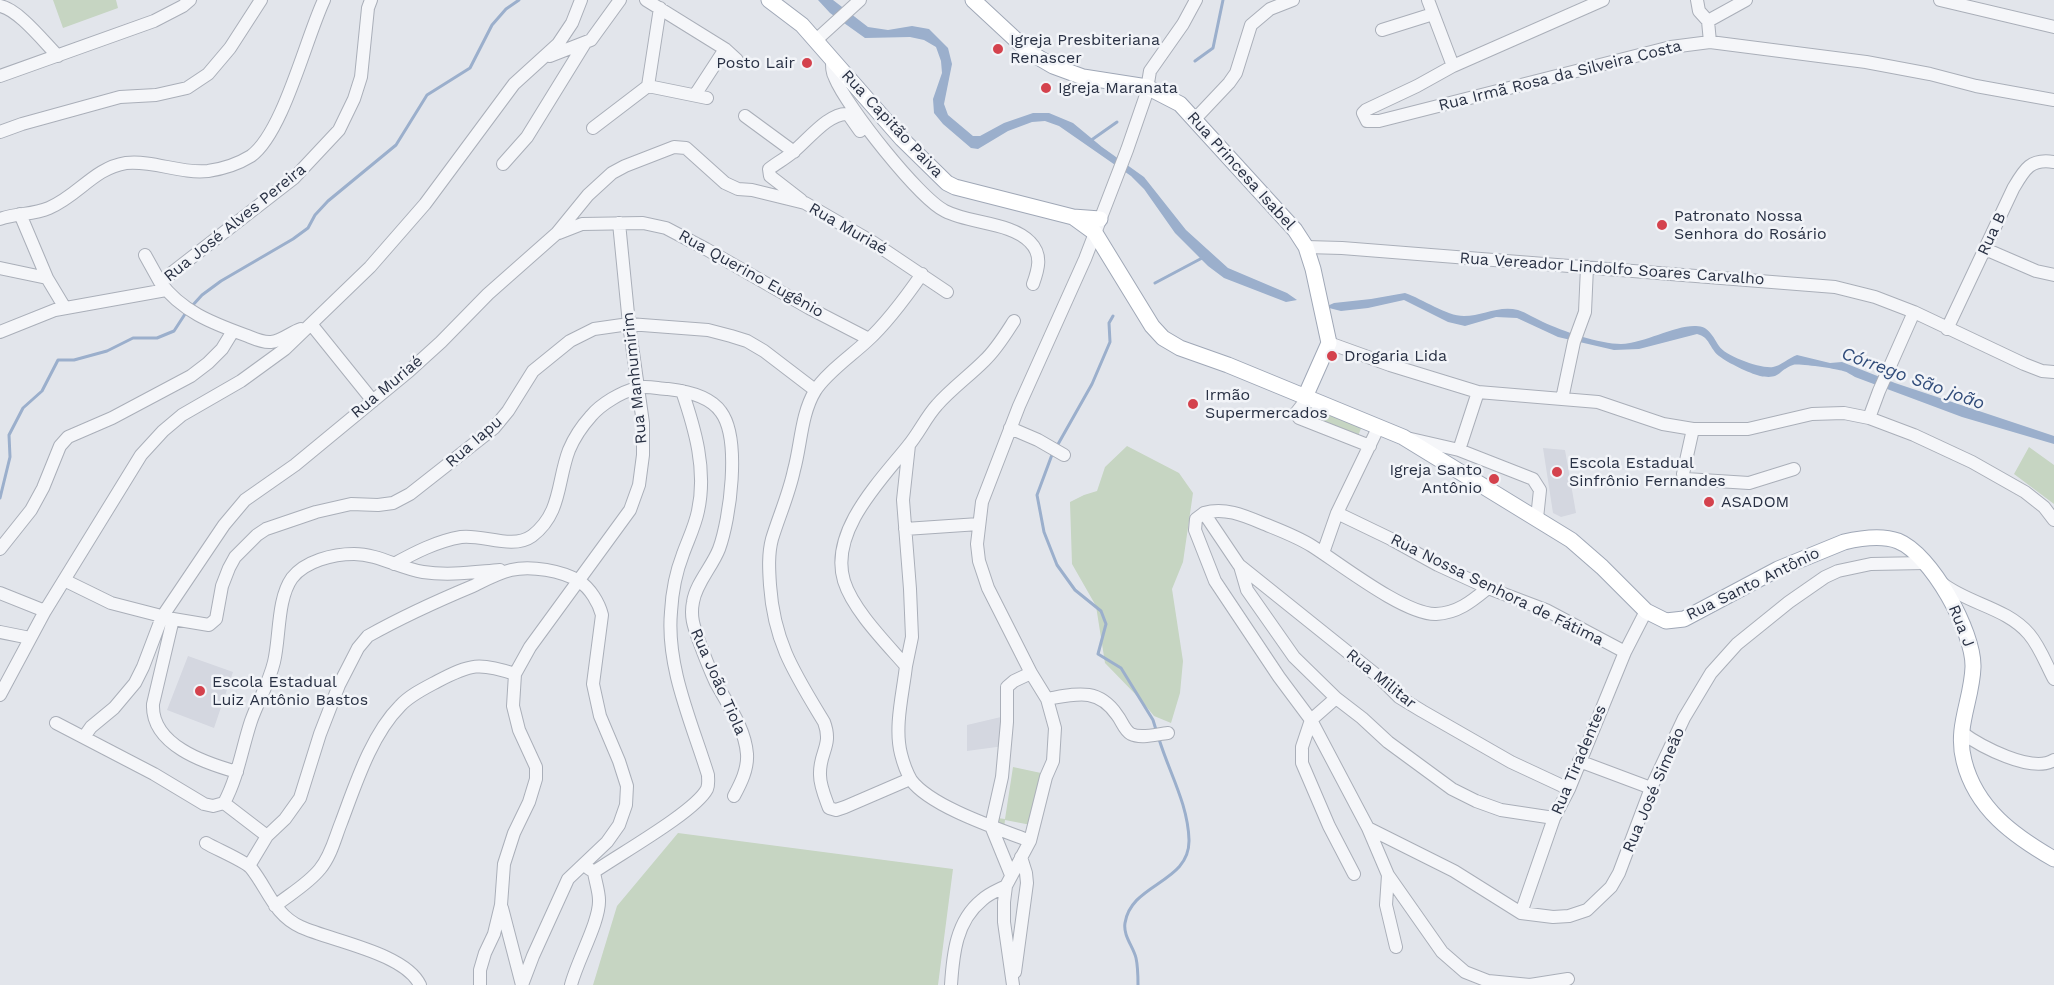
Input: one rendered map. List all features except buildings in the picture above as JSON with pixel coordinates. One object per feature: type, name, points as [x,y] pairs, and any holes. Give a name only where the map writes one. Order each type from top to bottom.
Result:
[{"type":"main road","name":"Rua Capitão Paiva","points":[[769,0],[802,25],[902,139],[947,183],[1073,217],[1097,226]]},
{"type":"main road","name":"Rua Princesa Isabel","points":[[973,0],[1029,52],[1053,66],[1083,76],[1146,91],[1180,104],[1295,230],[1306,247],[1318,288],[1329,343]]},
{"type":"main road","name":"Rua Santo Antônio","points":[[1097,226],[1152,326],[1163,338],[1180,348],[1228,365],[1403,437],[1571,540],[1646,611],[1666,621],[1684,619],[1802,558],[1856,539],[1876,538],[1899,542],[1910,548],[1925,564]]},
{"type":"main road","points":[[1305,397],[1329,343]]},
{"type":"main road","name":"Rua J","points":[[1925,564],[1940,581],[1967,633],[1972,651],[1973,668],[1961,732],[1964,760],[1971,782],[1983,801],[2011,832],[2054,859]]},
{"type":"street","points":[[0,132],[120,97],[156,94],[187,88],[208,74],[230,48],[261,0]]},
{"type":"street","points":[[0,219],[48,209],[71,197],[105,168],[116,165],[152,164],[175,170],[206,171],[227,167],[252,155],[268,136],[278,117],[324,0]]},
{"type":"street","name":"Rua José Alves Pereira","points":[[0,332],[37,316],[65,308],[163,286],[294,178],[339,130],[354,99],[361,77],[368,8],[371,0]]},
{"type":"street","points":[[0,695],[45,611],[132,468],[151,443],[182,415],[285,349],[370,267],[424,204],[514,84],[546,57],[564,36],[580,0]]},
{"type":"street","points":[[503,164],[527,137],[585,44],[598,32],[620,0]]},
{"type":"street","points":[[646,0],[724,49],[737,60]]},
{"type":"street","points":[[1013,985],[1004,922],[1004,902],[1008,880],[1030,840],[1046,777],[1053,761],[1055,729],[1047,699],[1031,674],[988,588],[979,561],[979,524],[982,502],[1010,428],[1064,308],[1097,226],[1126,150],[1153,65],[1183,24],[1196,0]]},
{"type":"street","points":[[1195,119],[1236,73],[1251,25],[1270,9],[1293,0]]},
{"type":"street","points":[[1428,0],[1453,66],[1603,0]]},
{"type":"street","points":[[1697,0],[1699,11],[1708,21],[1710,42]]},
{"type":"street","points":[[1708,21],[1746,0]]},
{"type":"street","points":[[1940,0],[2054,27]]},
{"type":"street","points":[[0,76],[154,21],[185,2]]},
{"type":"street","points":[[815,41],[855,4]]},
{"type":"street","points":[[2,6],[17,15],[58,56]]},
{"type":"street","points":[[593,128],[648,86],[660,8]]},
{"type":"street","points":[[1382,30],[1433,14]]},
{"type":"street","name":"Rua Irmã Rosa da Silveira Costa","points":[[1453,66],[1369,109],[1363,113],[1365,119],[1379,122],[1671,47],[1710,42],[1866,62],[2054,100]]},
{"type":"street","points":[[546,57],[585,44]]},
{"type":"street","points":[[648,86],[701,97],[724,49]]},
{"type":"street","points":[[832,60],[835,80],[911,182],[936,206],[969,220],[1023,236],[1032,244],[1039,257],[1033,284]]},
{"type":"street","points":[[805,203],[769,174],[770,169],[794,152],[824,124],[842,113],[848,114],[860,131],[883,147]]},
{"type":"street","points":[[746,116],[794,152]]},
{"type":"street","name":"Rua Muriaé","points":[[167,618],[218,534],[245,500],[296,465],[441,342],[488,294],[557,233],[588,195],[612,173],[651,155],[674,147],[686,148],[725,183],[738,189],[752,190],[805,203],[874,243],[947,292]]},
{"type":"street","name":"Rua B","points":[[1947,329],[2023,172],[2030,165],[2042,161],[2054,162]]},
{"type":"street","points":[[20,214],[47,278],[65,308]]},
{"type":"street","name":"Rua Manhumirim","points":[[515,674],[530,647],[630,510],[639,485],[643,455],[643,423],[629,324],[619,223]]},
{"type":"street","name":"Rua Querino Eugênio","points":[[557,233],[582,224],[643,223],[666,228],[809,308],[870,339]]},
{"type":"street","name":"Rua Vereador Lindolfo Soares Carvalho","points":[[1306,247],[1835,287],[1875,297],[1914,312],[2024,364],[2042,371],[2054,372]]},
{"type":"street","points":[[1984,249],[2036,272],[2054,275]]},
{"type":"street","points":[[144,255],[163,286],[197,316],[213,324],[268,343],[309,325]]},
{"type":"street","points":[[1562,399],[1587,302],[1587,267]]},
{"type":"street","points":[[0,268],[47,278]]},
{"type":"street","points":[[910,779],[845,807],[836,810],[829,808],[822,790],[820,775],[828,733],[787,658],[776,628],[770,570],[772,539],[795,469],[808,408],[815,390],[870,339],[922,274]]},
{"type":"street","points":[[1869,418],[1884,378],[1914,312]]},
{"type":"street","points":[[906,666],[858,607],[844,582],[841,565],[846,541],[853,520],[866,498],[909,446],[936,406],[985,360],[1014,321]]},
{"type":"street","name":"Rua Iapu","points":[[167,618],[209,625],[214,622],[222,586],[229,568],[247,544],[266,529],[326,509],[351,504],[393,503],[410,494],[494,428],[508,411],[533,371],[570,341],[594,328],[629,324],[708,330],[747,341],[815,390]]},
{"type":"street","points":[[309,325],[373,401]]},
{"type":"street","points":[[0,549],[31,510],[43,488],[60,446],[68,437],[112,418],[191,376],[222,349],[233,331]]},
{"type":"street","points":[[1329,343],[1390,365],[1478,392],[1598,402],[1663,424],[1693,429],[1748,429],[1812,414],[1844,413],[1869,418],[1914,435],[1972,462],[2025,492],[2044,507],[2054,520]]},
{"type":"street","points":[[394,564],[429,547],[462,537],[517,542],[531,536],[545,521],[559,496],[569,452],[579,431],[592,414],[604,404],[638,387]]},
{"type":"street","name":"Rua João Tiola","points":[[638,387],[682,391],[710,401],[722,412],[728,427],[731,447],[730,503],[719,549],[694,597],[691,611],[701,647],[715,681],[737,721],[747,754],[744,777],[734,796]]},
{"type":"street","points":[[594,872],[688,808],[701,796],[708,785],[708,775],[672,651],[670,630],[675,583],[694,525],[700,496],[701,470],[697,438],[682,391]]},
{"type":"street","points":[[1460,450],[1478,392]]},
{"type":"street","points":[[1305,397],[1296,413],[1299,418],[1370,446]]},
{"type":"street","points":[[1323,553],[1337,513],[1379,426]]},
{"type":"street","points":[[1010,428],[1039,440],[1061,453]]},
{"type":"street","points":[[1693,429],[1683,474],[1686,478],[1749,483],[1794,469]]},
{"type":"street","name":"Rua Santo Antônio","points":[[1403,437],[1460,450],[1533,479],[1540,490],[1537,518]]},
{"type":"street","points":[[909,446],[903,500],[912,637],[906,666],[900,753],[910,779],[928,795],[991,826],[1030,840]]},
{"type":"street","points":[[1488,588],[1471,603],[1457,610],[1433,614],[1420,611],[1376,589],[1292,535],[1223,510],[1204,513],[1196,519],[1195,531],[1215,581],[1311,720],[1368,828],[1388,875],[1442,952],[1465,972],[1488,981],[1530,985],[1568,979]]},
{"type":"street","points":[[1204,513],[1239,565],[1247,590],[1269,623],[1294,657],[1336,698],[1388,742],[1452,789],[1501,810],[1554,818]]},
{"type":"street","name":"Rua Nossa Senhora de Fátima","points":[[1337,513],[1391,538],[1438,565],[1488,588],[1546,610],[1625,652]]},
{"type":"street","points":[[904,529],[979,524]]},
{"type":"street","points":[[224,803],[237,772],[250,725],[275,661],[283,602],[292,578],[302,568],[315,561],[351,554],[377,557],[423,572],[444,574],[527,567],[545,569],[580,581],[600,605],[602,615],[593,684],[596,702],[627,786],[626,805],[619,825],[607,842],[568,879],[522,985]]},
{"type":"street","name":"Rua José Simeão","points":[[1368,828],[1454,871],[1521,913],[1553,917],[1569,916],[1587,910],[1598,902],[1611,887],[1619,873],[1652,788],[1684,718],[1711,673],[1737,644],[1789,602],[1825,577],[1838,571],[1871,564],[1925,564]]},
{"type":"street","name":"Rua Militar","points":[[1239,565],[1380,678],[1399,697],[1511,762],[1569,789]]},
{"type":"street","points":[[249,866],[267,836],[285,819],[300,798],[339,685],[358,648],[368,636],[455,593],[511,570]]},
{"type":"street","points":[[64,580],[111,603],[167,618]]},
{"type":"street","points":[[1940,581],[1954,593],[2006,616],[2027,632],[2037,644],[2054,679]]},
{"type":"street","points":[[0,593],[45,611]]},
{"type":"street","name":"Rua Tiradentes","points":[[1521,913],[1554,818],[1569,789],[1625,652],[1646,611]]},
{"type":"street","points":[[84,737],[91,727],[114,708],[135,683],[167,618]]},
{"type":"street","points":[[167,618],[153,704],[153,717],[171,741],[193,757],[237,772]]},
{"type":"street","points":[[0,632],[30,638]]},
{"type":"street","points":[[275,906],[303,886],[321,868],[376,741],[388,720],[401,705],[442,679],[477,665],[495,667],[515,674],[513,706],[519,730],[536,767],[536,779],[504,864],[501,905],[494,934],[484,953],[480,970],[480,985]]},
{"type":"street","points":[[1008,880],[991,826],[1003,769],[1008,687],[1014,681],[1031,674]]},
{"type":"street","points":[[1047,699],[1079,693],[1104,699],[1130,733],[1139,736],[1165,733]]},
{"type":"street","points":[[1336,698],[1311,720],[1302,747],[1302,763],[1353,874]]},
{"type":"street","points":[[56,723],[154,774],[204,804],[213,806],[224,803]]},
{"type":"street","points":[[1961,732],[1978,744],[2025,762],[2040,765],[2054,760]]},
{"type":"street","points":[[1580,761],[1652,788]]},
{"type":"street","points":[[224,803],[267,836]]},
{"type":"street","points":[[206,843],[249,866],[275,906],[285,917],[301,927],[386,958],[404,968],[418,980],[420,985]]},
{"type":"street","points":[[1013,985],[1027,883],[1022,857]]},
{"type":"street","points":[[571,985],[579,958],[596,917],[599,900],[594,872],[582,865]]},
{"type":"street","points":[[1388,875],[1386,905],[1396,947]]},
{"type":"street","points":[[951,985],[954,947],[959,932],[981,900],[1008,880]]},
{"type":"street","points":[[501,905],[522,985]]},
{"type":"street","points":[[1465,972],[1472,985]]},
{"type":"shaded area","name":"Escola Estadual Sinfrônio Fernandes","points":[[1543,448],[1565,450],[1576,513],[1561,517],[1553,513]]},
{"type":"shaded area","name":"Escola Estadual Luiz Antônio Bastos","points":[[188,656],[233,672],[214,728],[167,710]]},
{"type":"shaded area","points":[[1001,717],[1004,746],[967,751],[967,725]]},
{"type":"green space","points":[[53,0],[116,0],[118,8],[63,28]]},
{"type":"green space","points":[[1310,403],[1363,423],[1357,439],[1304,419]]},
{"type":"green space","points":[[1127,446],[1179,473],[1193,493],[1183,562],[1172,589],[1183,661],[1180,693],[1171,723],[1154,716],[1105,663],[1096,606],[1072,564],[1070,502],[1097,491],[1105,467]]},
{"type":"green space","points":[[2029,447],[2054,465],[2054,504],[2014,474]]},
{"type":"green space","points":[[1013,767],[1041,773],[1031,825],[1005,820],[1004,828],[996,826],[997,818],[1005,819]]},
{"type":"green space","points":[[678,833],[953,869],[938,985],[593,985],[617,906]]},
{"type":"water","points":[[818,0],[833,0],[868,27],[888,30],[912,26],[929,29],[948,48],[952,64],[944,104],[948,115],[973,136],[980,136],[1004,123],[1033,113],[1049,113],[1073,123],[1144,177],[1186,230],[1228,268],[1287,293],[1297,300],[1286,302],[1224,278],[1208,266],[1175,233],[1144,189],[1131,176],[1059,126],[1045,121],[1032,122],[1008,131],[978,149],[971,148],[943,124],[934,113],[933,99],[942,73],[936,47],[924,40],[910,37],[865,38],[830,13]]},
{"type":"water","points":[[1405,293],[1457,315],[1471,316],[1504,309],[1518,310],[1570,333],[1612,343],[1630,343],[1679,328],[1700,326],[1710,333],[1728,354],[1752,364],[1773,367],[1797,355],[1830,363],[1842,362],[1895,383],[2054,436],[2054,444],[1962,417],[1839,370],[1793,365],[1772,377],[1750,373],[1723,359],[1705,338],[1697,334],[1639,349],[1614,350],[1558,337],[1517,318],[1496,317],[1465,326],[1448,322],[1404,300],[1341,311],[1325,307],[1334,303]]},
{"type":"waterway","points":[[192,306],[202,295],[221,281],[308,228],[315,215],[328,201],[396,145],[427,95],[470,68],[492,25],[506,9],[519,0]]},
{"type":"waterway","points":[[1195,61],[1213,48],[1223,0]]},
{"type":"waterway","points":[[1090,141],[1117,122]]},
{"type":"waterway","points":[[1155,283],[1204,257]]},
{"type":"waterway","points":[[0,498],[10,457],[9,435],[23,408],[42,391],[58,360],[74,360],[107,351],[133,338],[157,338],[174,331],[187,311]]},
{"type":"waterway","points":[[1057,446],[1092,384],[1110,342],[1109,323],[1113,316]]},
{"type":"waterway","points":[[1053,452],[1037,495],[1044,532],[1057,565],[1075,590],[1101,611],[1106,624],[1098,654],[1121,668],[1153,720],[1157,733]]},
{"type":"waterway","points":[[1138,985],[1136,958],[1127,937],[1125,923],[1138,899],[1171,875],[1180,865],[1187,854],[1189,840],[1182,801],[1159,739]]},
{"type":"place","name":"Igreja Presbiteriana Renascer","points":[[998,49]]},
{"type":"place","name":"Posto Lair","points":[[807,63]]},
{"type":"place","name":"Igreja Maranata","points":[[1046,88]]},
{"type":"place","name":"Patronato Nossa Senhora do Rosário","points":[[1662,225]]},
{"type":"place","name":"Drogaria Lida","points":[[1332,356]]},
{"type":"place","name":"Irmão Supermercados","points":[[1193,404]]},
{"type":"place","name":"Escola Estadual Sinfrônio Fernandes","points":[[1557,472]]},
{"type":"place","name":"Igreja Santo Antônio","points":[[1494,479]]},
{"type":"place","name":"ASADOM","points":[[1709,502]]},
{"type":"place","name":"Escola Estadual Luiz Antônio Bastos","points":[[200,691]]},
{"type":"water label","name":"Córrego São joão","points":[[1913,379]]}]
